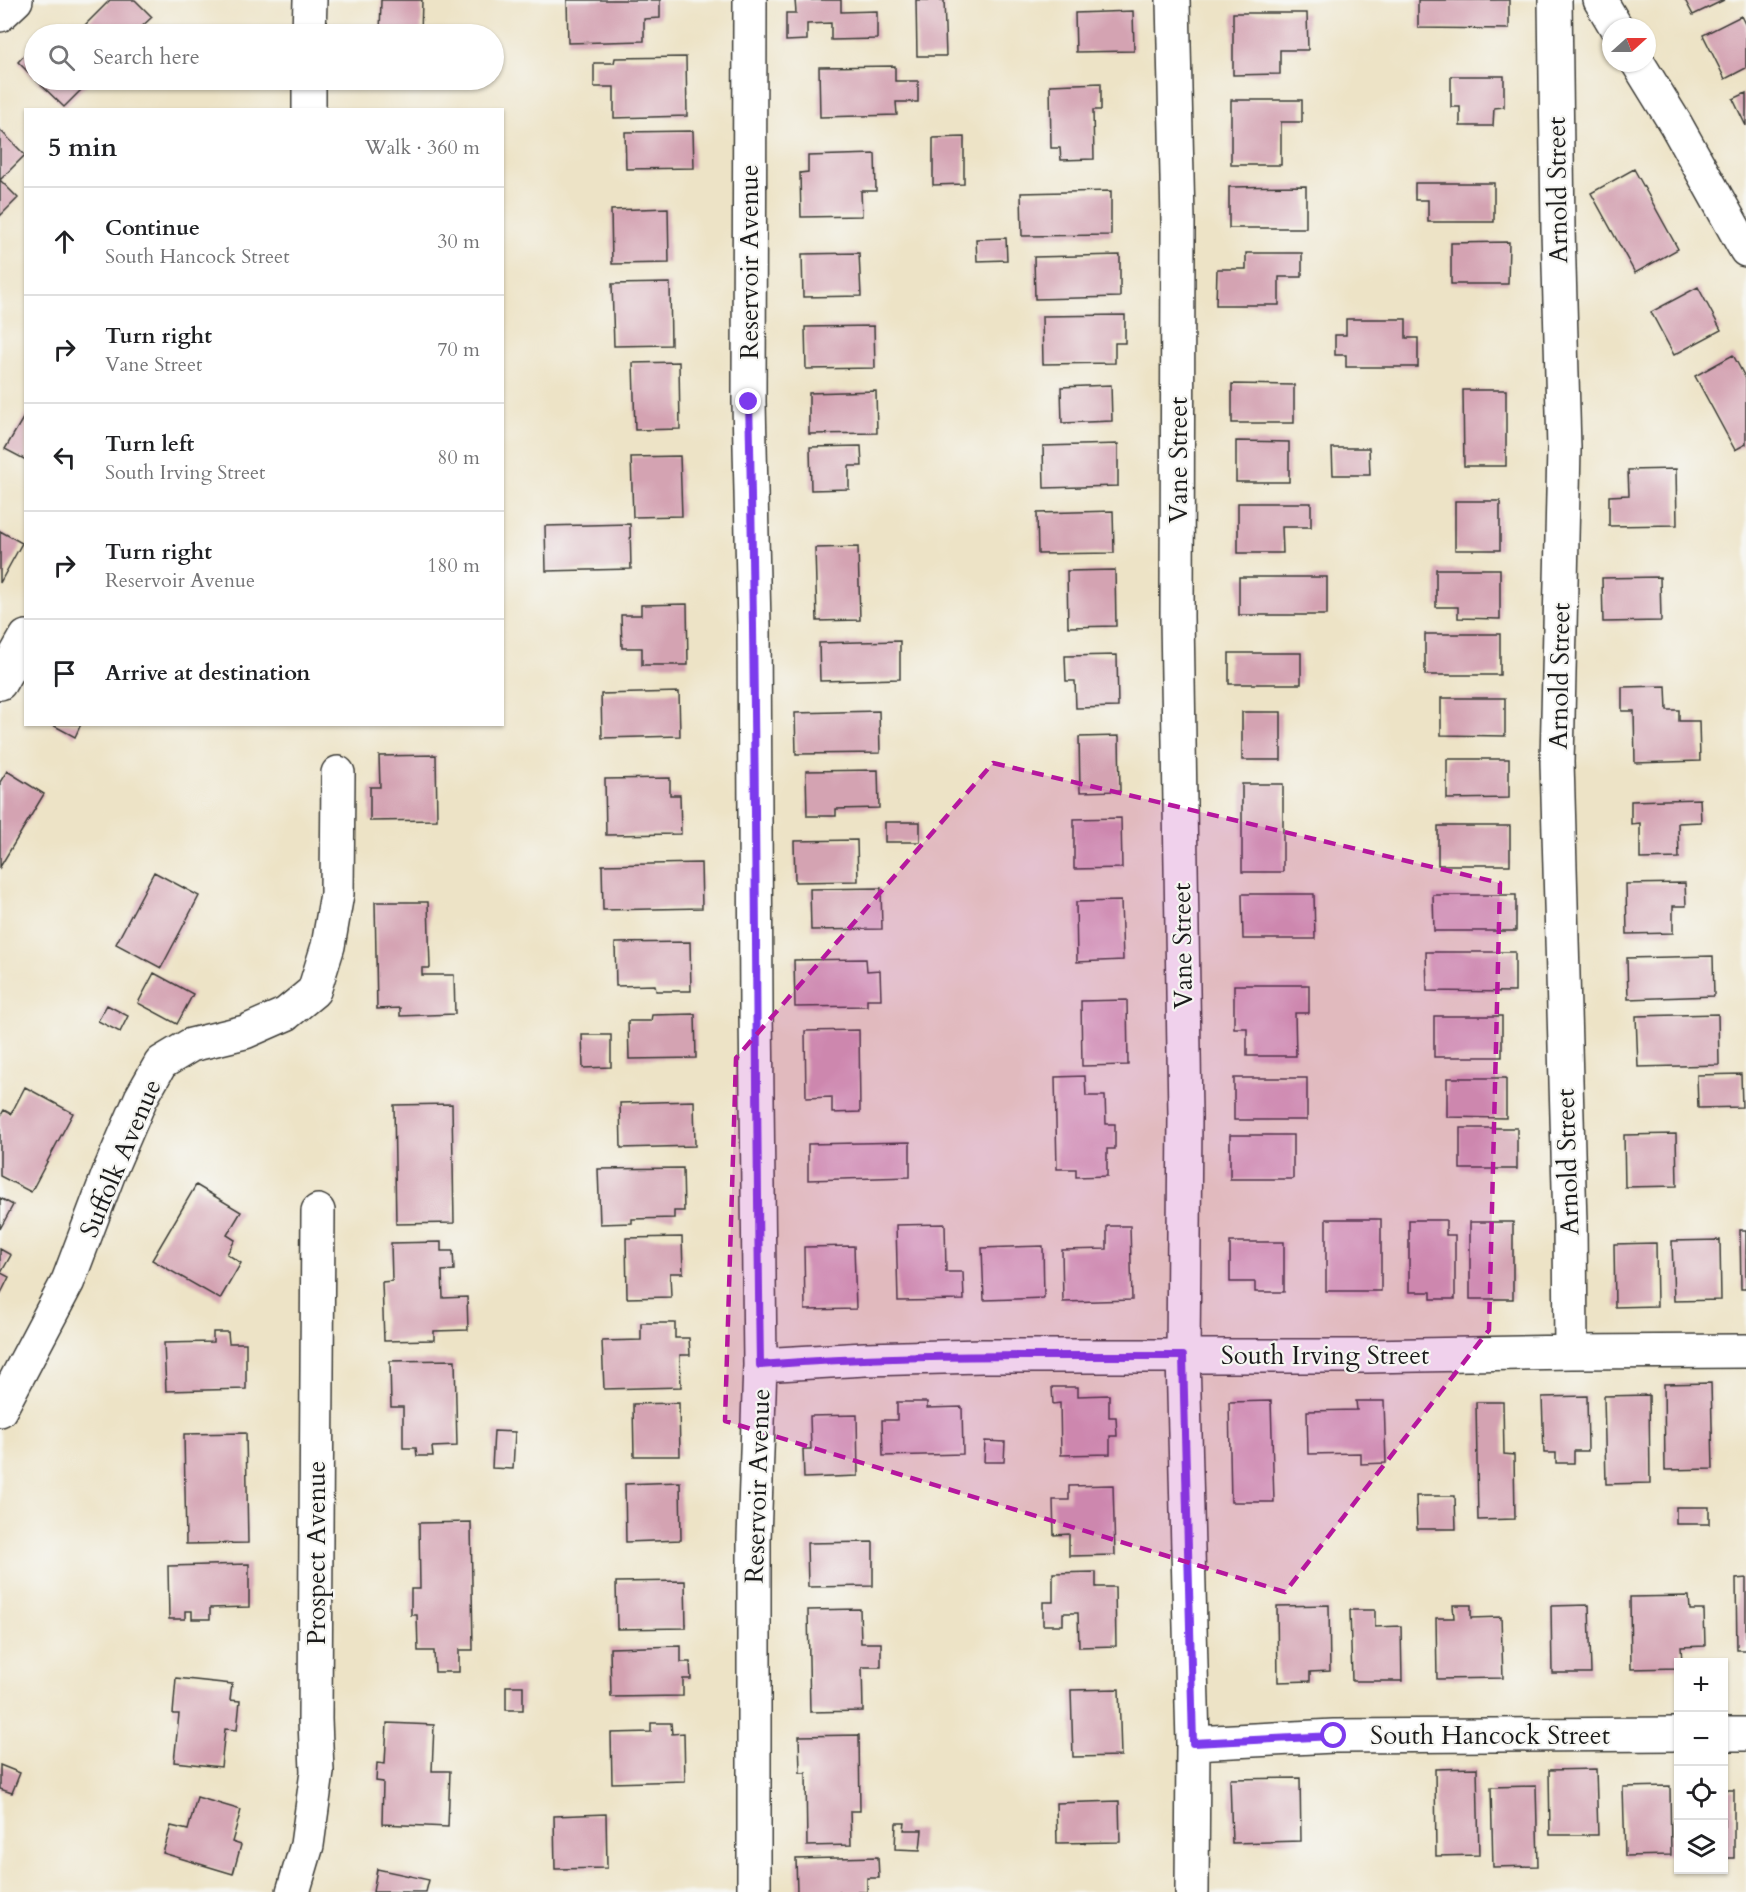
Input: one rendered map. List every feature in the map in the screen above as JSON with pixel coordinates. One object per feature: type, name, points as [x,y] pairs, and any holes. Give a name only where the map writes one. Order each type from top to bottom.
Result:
[{"type":"street","points":[[0,15],[16,0]]},
{"type":"street","points":[[309,24],[310,0]]},
{"type":"street","name":"Reservoir Avenue","points":[[750,0],[749,402],[754,638],[760,1365],[754,1539],[754,1892]]},
{"type":"street","name":"Vane Street","points":[[1173,0],[1178,221],[1177,617],[1185,1115],[1183,1356],[1193,1743],[1192,1892]]},
{"type":"street","name":"Arnold Street","points":[[1555,0],[1564,448],[1557,762],[1570,1223],[1571,1352]]},
{"type":"street","points":[[1600,0],[1611,18]]},
{"type":"street","points":[[1644,72],[1675,123],[1746,250]]},
{"type":"street","points":[[309,90],[309,108]]},
{"type":"street","points":[[0,683],[24,641]]},
{"type":"street","name":"Suffolk Avenue","points":[[0,1410],[68,1281],[110,1170],[141,1098],[161,1063],[191,1045],[245,1032],[286,1014],[314,991],[328,946],[336,894],[338,773]]},
{"type":"street","name":"Prospect Avenue","points":[[293,1892],[307,1845],[317,1772],[315,1578],[318,1211]]},
{"type":"street","name":"South Irving Street","points":[[760,1365],[981,1356],[1367,1356],[1746,1351]]},
{"type":"street","name":"South Hancock Street","points":[[1193,1743],[1380,1735],[1674,1734]]},
{"type":"street","points":[[1728,1734],[1746,1734]]},
{"type":"highlighted area","points":[[993,763],[1500,883],[1489,1330],[1285,1592],[725,1421],[736,1058]]},
{"type":"building","points":[[110,0],[135,0],[152,17],[145,24],[86,24]]},
{"type":"building","points":[[381,0],[422,0],[421,24],[380,24]]},
{"type":"building","points":[[567,0],[660,0],[660,18],[644,19],[644,41],[568,43]]},
{"type":"building","points":[[795,0],[841,0],[841,12],[877,11],[877,39],[831,40],[831,23],[807,24],[807,40],[786,41],[786,13],[796,13]]},
{"type":"building","points":[[916,0],[944,0],[946,56],[917,56]]},
{"type":"building","points":[[1418,0],[1509,0],[1509,29],[1418,28]]},
{"type":"building","points":[[1685,0],[1724,0],[1693,15]]},
{"type":"building","points":[[1133,11],[1134,51],[1076,52],[1075,13]]},
{"type":"building","points":[[1233,13],[1307,13],[1308,50],[1280,50],[1280,74],[1233,75]]},
{"type":"building","points":[[1741,16],[1746,26],[1746,68],[1725,79],[1703,35]]},
{"type":"building","points":[[24,56],[24,68],[18,62]]},
{"type":"building","points":[[686,57],[687,116],[614,118],[614,87],[594,87],[594,63],[614,63],[615,58]]},
{"type":"building","points":[[895,66],[895,81],[918,81],[918,102],[896,102],[897,115],[820,117],[819,67]]},
{"type":"building","points":[[1451,76],[1504,76],[1504,107],[1494,108],[1493,126],[1460,126],[1460,107],[1451,107]]},
{"type":"building","points":[[1101,83],[1101,110],[1093,110],[1094,159],[1061,160],[1060,148],[1051,148],[1050,85]]},
{"type":"building","points":[[46,90],[81,90],[64,107]]},
{"type":"building","points":[[1746,93],[1746,126],[1733,99]]},
{"type":"building","points":[[1231,100],[1302,100],[1302,122],[1281,122],[1281,165],[1231,165]]},
{"type":"building","points":[[0,130],[24,156],[0,180]]},
{"type":"building","points":[[693,131],[694,168],[626,169],[625,132]]},
{"type":"building","points":[[964,137],[964,184],[933,185],[933,138]]},
{"type":"building","points":[[875,154],[876,191],[861,191],[862,216],[801,217],[800,173],[808,172],[808,156]]},
{"type":"building","points":[[1634,169],[1678,249],[1635,273],[1591,193]]},
{"type":"building","points":[[0,180],[18,198],[0,216]]},
{"type":"building","points":[[1415,183],[1494,183],[1494,222],[1428,222],[1428,200],[1415,200]]},
{"type":"building","points":[[1306,186],[1306,228],[1229,228],[1229,187]]},
{"type":"building","points":[[1111,191],[1111,235],[1022,236],[1021,193]]},
{"type":"building","points":[[668,208],[669,263],[612,264],[611,210]]},
{"type":"building","points":[[1006,238],[1007,260],[977,261],[976,239]]},
{"type":"building","points":[[1509,242],[1508,284],[1451,284],[1451,243]]},
{"type":"building","points":[[859,253],[861,296],[803,297],[802,254]]},
{"type":"building","points":[[1246,253],[1302,253],[1302,277],[1279,277],[1279,305],[1216,305],[1217,269],[1246,269]]},
{"type":"building","points":[[1120,255],[1120,297],[1035,299],[1034,257]]},
{"type":"building","points":[[670,283],[671,345],[614,346],[612,284]]},
{"type":"building","points":[[1698,287],[1721,330],[1674,355],[1651,312]]},
{"type":"building","points":[[1125,315],[1125,343],[1115,343],[1115,363],[1043,364],[1042,316]]},
{"type":"building","points":[[1346,319],[1406,319],[1406,338],[1418,338],[1418,367],[1346,367],[1346,355],[1335,355],[1335,335],[1346,335]]},
{"type":"building","points":[[874,326],[875,368],[806,369],[805,327]]},
{"type":"building","points":[[1733,355],[1746,379],[1746,444],[1735,450],[1695,376]]},
{"type":"building","points":[[679,362],[680,429],[635,430],[633,363]]},
{"type":"building","points":[[1232,384],[1294,385],[1294,423],[1232,423]]},
{"type":"building","points":[[1111,385],[1112,421],[1062,423],[1061,387]]},
{"type":"building","points":[[1463,390],[1506,390],[1506,466],[1464,466]]},
{"type":"building","points":[[876,391],[877,433],[809,434],[809,393]]},
{"type":"building","points":[[24,416],[24,459],[5,449]]},
{"type":"building","points":[[1236,441],[1289,442],[1289,482],[1236,482]]},
{"type":"building","points":[[1118,444],[1118,486],[1044,488],[1043,446]]},
{"type":"building","points":[[861,446],[862,466],[849,466],[849,489],[811,490],[810,447]]},
{"type":"building","points":[[1332,448],[1369,448],[1370,475],[1333,475]]},
{"type":"building","points":[[680,456],[682,516],[633,517],[631,457]]},
{"type":"building","points":[[1676,469],[1677,525],[1609,526],[1609,496],[1629,495],[1628,470]]},
{"type":"building","points":[[1455,501],[1500,501],[1500,550],[1455,550]]},
{"type":"building","points":[[1238,503],[1311,503],[1311,527],[1282,527],[1283,553],[1238,553]]},
{"type":"building","points":[[1113,511],[1114,553],[1038,554],[1037,513]]},
{"type":"building","points":[[630,524],[631,569],[546,571],[545,526]]},
{"type":"building","points":[[0,531],[22,543],[0,583]]},
{"type":"building","points":[[858,547],[860,620],[817,621],[815,548]]},
{"type":"building","points":[[1436,569],[1500,569],[1500,619],[1458,618],[1458,607],[1436,607]]},
{"type":"building","points":[[1115,570],[1116,626],[1068,627],[1067,571]]},
{"type":"building","points":[[1239,577],[1327,577],[1327,615],[1239,615]]},
{"type":"building","points":[[1660,577],[1661,621],[1603,622],[1602,578]]},
{"type":"building","points":[[687,604],[688,665],[642,665],[642,648],[622,648],[621,615],[641,615],[641,605]]},
{"type":"building","points":[[1425,634],[1500,634],[1500,675],[1425,675]]},
{"type":"building","points":[[900,641],[900,679],[820,681],[819,643]]},
{"type":"building","points":[[1229,653],[1301,653],[1301,684],[1229,684]]},
{"type":"building","points":[[1117,655],[1118,707],[1076,708],[1075,681],[1066,681],[1065,656]]},
{"type":"building","points":[[1666,686],[1667,710],[1679,710],[1679,721],[1699,721],[1700,761],[1635,763],[1634,711],[1622,711],[1622,687]]},
{"type":"building","points":[[679,692],[680,736],[602,738],[601,694]]},
{"type":"building","points":[[1441,698],[1505,698],[1505,736],[1441,735]]},
{"type":"building","points":[[879,711],[880,753],[796,754],[795,713]]},
{"type":"building","points":[[1242,712],[1281,712],[1281,760],[1242,760]]},
{"type":"building","points":[[55,726],[80,726],[75,737]]},
{"type":"building","points":[[1119,736],[1120,791],[1080,792],[1079,737]]},
{"type":"building","points":[[436,755],[437,820],[370,821],[370,787],[380,787],[379,756]]},
{"type":"building","points":[[1447,759],[1509,759],[1509,798],[1447,799]]},
{"type":"building","points":[[878,770],[879,808],[836,809],[836,816],[807,816],[806,771]]},
{"type":"building","points":[[7,771],[44,794],[0,867],[0,782]]},
{"type":"building","points":[[670,778],[670,795],[680,795],[681,834],[606,835],[605,779]]},
{"type":"building","points":[[1242,784],[1283,784],[1283,872],[1242,872]]},
{"type":"building","points":[[1700,799],[1701,822],[1678,823],[1679,858],[1640,859],[1640,823],[1631,824],[1631,801]]},
{"type":"building","points":[[1121,818],[1122,868],[1074,869],[1074,819]]},
{"type":"building","points":[[885,822],[920,822],[920,842],[885,842]]},
{"type":"building","points":[[1438,826],[1510,826],[1510,865],[1438,865]]},
{"type":"building","points":[[857,840],[858,881],[795,882],[794,841]]},
{"type":"building","points":[[701,863],[702,908],[603,910],[602,865]]},
{"type":"building","points":[[154,872],[199,896],[161,968],[116,944]]},
{"type":"building","points":[[1685,883],[1686,906],[1673,906],[1673,933],[1627,934],[1626,884]]},
{"type":"building","points":[[881,888],[882,929],[811,930],[810,889]]},
{"type":"building","points":[[1242,894],[1314,894],[1315,939],[1243,939]]},
{"type":"building","points":[[1433,895],[1516,895],[1516,931],[1434,931]]},
{"type":"building","points":[[1121,901],[1123,960],[1077,962],[1076,902]]},
{"type":"building","points":[[375,902],[428,902],[430,968],[422,968],[422,975],[454,975],[455,1014],[400,1016],[400,1008],[377,1009]]},
{"type":"building","points":[[690,942],[691,991],[656,991],[655,985],[616,986],[615,943]]},
{"type":"building","points":[[1426,952],[1515,952],[1515,992],[1427,991]]},
{"type":"building","points":[[1713,956],[1714,996],[1628,999],[1627,958]]},
{"type":"building","points":[[866,959],[867,971],[880,970],[881,999],[867,999],[867,1006],[795,1007],[794,960]]},
{"type":"building","points":[[154,973],[193,994],[177,1024],[138,1003]]},
{"type":"building","points":[[1234,985],[1309,985],[1309,1013],[1295,1013],[1296,1056],[1247,1056],[1247,1028],[1234,1028]]},
{"type":"building","points":[[1127,1000],[1128,1065],[1082,1066],[1081,1001]]},
{"type":"building","points":[[107,1005],[128,1016],[120,1032],[98,1021]]},
{"type":"building","points":[[695,1014],[696,1058],[629,1059],[628,1021],[651,1021],[652,1015]]},
{"type":"building","points":[[1718,1014],[1719,1065],[1638,1067],[1636,1016]]},
{"type":"building","points":[[1434,1016],[1502,1016],[1502,1057],[1434,1057]]},
{"type":"building","points":[[859,1030],[860,1112],[832,1113],[832,1097],[806,1098],[805,1031]]},
{"type":"building","points":[[582,1035],[611,1035],[611,1067],[583,1068]]},
{"type":"building","points":[[1741,1074],[1742,1107],[1698,1108],[1697,1075]]},
{"type":"building","points":[[1085,1076],[1086,1096],[1105,1096],[1106,1124],[1115,1124],[1115,1149],[1107,1149],[1107,1176],[1076,1177],[1076,1169],[1057,1169],[1055,1077]]},
{"type":"building","points":[[1234,1078],[1307,1078],[1307,1120],[1234,1120]]},
{"type":"building","points":[[1447,1078],[1506,1078],[1506,1118],[1447,1117]]},
{"type":"building","points":[[25,1087],[73,1113],[31,1192],[0,1176],[0,1117],[4,1110],[11,1114]]},
{"type":"building","points":[[694,1101],[695,1146],[621,1148],[620,1103]]},
{"type":"building","points":[[452,1104],[454,1223],[396,1224],[394,1105]]},
{"type":"building","points":[[1460,1128],[1517,1128],[1517,1169],[1460,1169]]},
{"type":"building","points":[[1676,1134],[1677,1186],[1625,1187],[1624,1135]]},
{"type":"building","points":[[1230,1135],[1293,1135],[1293,1179],[1230,1179]]},
{"type":"building","points":[[910,1142],[910,1177],[808,1180],[808,1144]]},
{"type":"building","points":[[683,1168],[684,1211],[674,1211],[674,1218],[632,1219],[632,1223],[600,1224],[598,1169]]},
{"type":"building","points":[[196,1185],[241,1212],[227,1235],[235,1240],[227,1254],[241,1263],[220,1299],[152,1260]]},
{"type":"building","points":[[0,1198],[13,1205],[0,1229]]},
{"type":"building","points":[[1326,1219],[1381,1219],[1381,1291],[1326,1291]]},
{"type":"building","points":[[1409,1220],[1446,1220],[1446,1235],[1455,1235],[1455,1299],[1431,1299],[1431,1292],[1409,1292]]},
{"type":"building","points":[[1470,1222],[1513,1222],[1513,1299],[1470,1299]]},
{"type":"building","points":[[945,1224],[946,1272],[963,1272],[964,1300],[898,1301],[896,1225]]},
{"type":"building","points":[[1107,1226],[1130,1226],[1132,1300],[1063,1302],[1062,1250],[1107,1249]]},
{"type":"building","points":[[1740,1230],[1746,1230],[1746,1289],[1741,1289]]},
{"type":"building","points":[[682,1237],[683,1273],[670,1273],[671,1297],[627,1298],[626,1238]]},
{"type":"building","points":[[1720,1240],[1721,1300],[1674,1301],[1672,1241]]},
{"type":"building","points":[[441,1242],[441,1251],[453,1251],[454,1270],[442,1271],[443,1298],[467,1297],[468,1330],[434,1331],[434,1340],[384,1341],[382,1282],[392,1281],[391,1243]]},
{"type":"building","points":[[1230,1242],[1284,1242],[1284,1292],[1255,1292],[1255,1282],[1230,1282]]},
{"type":"building","points":[[1656,1243],[1657,1306],[1615,1307],[1614,1244]]},
{"type":"building","points":[[854,1246],[856,1309],[805,1310],[804,1247]]},
{"type":"building","points":[[1043,1246],[1044,1298],[984,1300],[982,1248]]},
{"type":"building","points":[[0,1249],[11,1255],[1,1273],[9,1277],[0,1295]]},
{"type":"building","points":[[641,1323],[675,1323],[675,1338],[689,1338],[690,1355],[680,1355],[681,1387],[604,1389],[602,1341],[641,1340]]},
{"type":"building","points":[[213,1332],[228,1332],[229,1343],[246,1343],[246,1389],[166,1391],[164,1343],[213,1342]]},
{"type":"building","points":[[455,1360],[457,1446],[432,1447],[433,1456],[417,1456],[416,1448],[403,1448],[403,1407],[391,1407],[390,1361]]},
{"type":"building","points":[[1711,1383],[1713,1469],[1665,1470],[1664,1384]]},
{"type":"building","points":[[1052,1387],[1078,1387],[1078,1396],[1109,1395],[1109,1417],[1116,1417],[1117,1436],[1110,1436],[1110,1454],[1061,1455],[1060,1403],[1053,1404]]},
{"type":"building","points":[[1649,1395],[1650,1483],[1606,1484],[1604,1396]]},
{"type":"building","points":[[1587,1396],[1588,1451],[1574,1451],[1574,1463],[1556,1463],[1556,1453],[1544,1453],[1542,1397]]},
{"type":"building","points":[[1271,1401],[1274,1502],[1231,1502],[1229,1402]]},
{"type":"building","points":[[1356,1401],[1384,1401],[1386,1463],[1361,1464],[1361,1453],[1308,1454],[1307,1411],[1357,1410]]},
{"type":"building","points":[[897,1402],[927,1402],[927,1408],[962,1407],[963,1454],[883,1456],[882,1420],[897,1420]]},
{"type":"building","points":[[1476,1402],[1503,1402],[1504,1454],[1514,1455],[1515,1519],[1478,1520]]},
{"type":"building","points":[[679,1403],[680,1456],[634,1456],[633,1404]]},
{"type":"building","points":[[857,1415],[858,1476],[804,1478],[803,1449],[811,1449],[810,1416]]},
{"type":"building","points":[[494,1431],[515,1432],[513,1469],[492,1468]]},
{"type":"building","points":[[246,1433],[248,1543],[186,1544],[184,1434]]},
{"type":"building","points":[[985,1441],[1005,1442],[1004,1462],[984,1462]]},
{"type":"building","points":[[680,1482],[681,1540],[626,1542],[625,1484]]},
{"type":"building","points":[[1113,1485],[1115,1555],[1069,1556],[1069,1534],[1054,1535],[1053,1500],[1069,1500],[1069,1486]]},
{"type":"building","points":[[1416,1496],[1455,1496],[1456,1529],[1417,1529]]},
{"type":"building","points":[[1676,1507],[1709,1507],[1709,1524],[1676,1524]]},
{"type":"building","points":[[471,1522],[473,1650],[459,1650],[459,1672],[435,1672],[434,1651],[418,1651],[417,1615],[411,1615],[411,1589],[420,1589],[419,1523]]},
{"type":"building","points":[[873,1542],[873,1586],[808,1587],[807,1543]]},
{"type":"building","points":[[249,1564],[249,1607],[210,1608],[210,1619],[192,1619],[192,1611],[185,1611],[185,1619],[169,1619],[168,1566]]},
{"type":"building","points":[[1096,1572],[1096,1587],[1115,1587],[1116,1646],[1079,1647],[1078,1613],[1063,1613],[1063,1625],[1043,1625],[1043,1602],[1053,1602],[1053,1573]]},
{"type":"building","points":[[1746,1578],[1746,1650],[1737,1650],[1736,1579]]},
{"type":"building","points":[[685,1581],[686,1628],[617,1629],[616,1582]]},
{"type":"building","points":[[1689,1596],[1690,1610],[1704,1610],[1705,1646],[1681,1647],[1682,1658],[1674,1658],[1674,1668],[1631,1669],[1630,1597]]},
{"type":"building","points":[[1329,1605],[1330,1671],[1310,1672],[1310,1681],[1278,1682],[1277,1606]]},
{"type":"building","points":[[1453,1605],[1471,1605],[1471,1618],[1501,1617],[1503,1678],[1437,1679],[1436,1618],[1454,1618]]},
{"type":"building","points":[[1589,1605],[1591,1673],[1552,1673],[1551,1606]]},
{"type":"building","points":[[860,1609],[861,1643],[881,1643],[881,1667],[862,1667],[863,1711],[810,1712],[808,1610]]},
{"type":"building","points":[[1350,1610],[1375,1610],[1375,1627],[1401,1626],[1402,1681],[1352,1681]]},
{"type":"building","points":[[681,1646],[681,1662],[690,1662],[691,1679],[683,1679],[683,1696],[611,1697],[610,1648]]},
{"type":"building","points":[[176,1678],[232,1684],[230,1700],[240,1701],[237,1730],[225,1729],[221,1767],[174,1762],[179,1714],[173,1714]]},
{"type":"building","points":[[506,1686],[523,1686],[523,1710],[506,1710]]},
{"type":"building","points":[[1119,1689],[1121,1756],[1073,1757],[1071,1690]]},
{"type":"building","points":[[387,1723],[434,1725],[432,1771],[450,1771],[448,1827],[382,1824],[383,1782],[376,1781],[377,1763],[385,1764]]},
{"type":"building","points":[[651,1723],[671,1723],[672,1734],[684,1733],[685,1781],[612,1783],[611,1733],[651,1732]]},
{"type":"building","points":[[859,1735],[860,1811],[850,1811],[851,1845],[807,1846],[806,1773],[800,1773],[799,1736]]},
{"type":"building","points":[[0,1765],[20,1773],[12,1793],[0,1789]]},
{"type":"building","points":[[1477,1768],[1479,1855],[1436,1856],[1435,1769]]},
{"type":"building","points":[[1596,1769],[1598,1835],[1550,1835],[1549,1770]]},
{"type":"building","points":[[1300,1778],[1301,1841],[1232,1843],[1230,1779]]},
{"type":"building","points":[[1536,1786],[1538,1866],[1493,1867],[1491,1787]]},
{"type":"building","points":[[1670,1786],[1671,1855],[1625,1856],[1623,1787]]},
{"type":"building","points":[[1728,1790],[1734,1790],[1734,1858],[1728,1858]]},
{"type":"building","points":[[197,1797],[241,1810],[232,1842],[241,1845],[233,1874],[163,1853],[171,1826],[188,1830]]},
{"type":"building","points":[[1119,1801],[1120,1842],[1057,1843],[1056,1803]]},
{"type":"building","points":[[606,1814],[607,1868],[555,1869],[554,1816]]},
{"type":"building","points":[[896,1823],[905,1823],[904,1830],[922,1830],[920,1850],[895,1849]]},
{"type":"building","points":[[878,1857],[879,1878],[867,1878],[867,1892],[797,1892],[796,1859]]},
{"type":"building","points":[[377,1869],[429,1880],[426,1892],[373,1892]]},
{"type":"route","points":[[749,402],[754,626],[760,1365],[981,1356],[1183,1356],[1193,1743],[1334,1736]]}]
